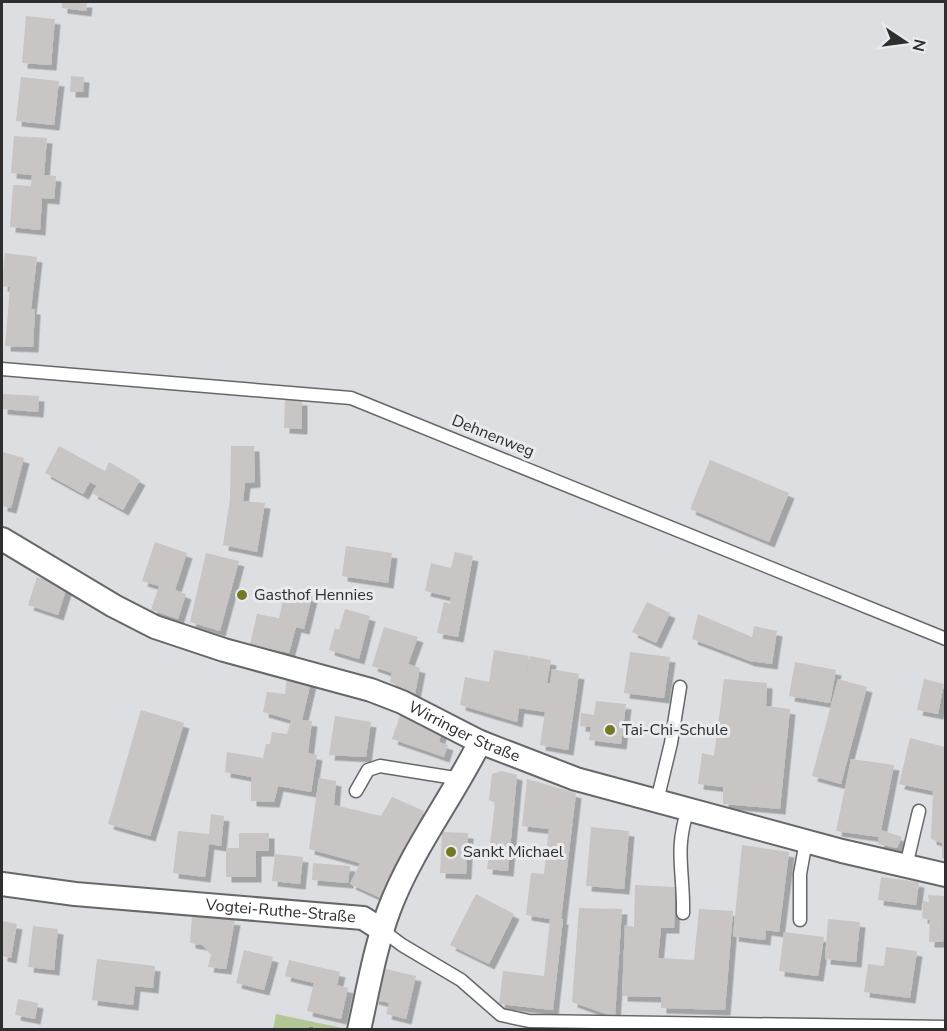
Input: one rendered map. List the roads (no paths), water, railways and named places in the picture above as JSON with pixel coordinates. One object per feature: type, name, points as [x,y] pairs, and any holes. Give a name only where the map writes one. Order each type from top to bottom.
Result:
[{"type":"street","name":"Wirringer Straße","points":[[2,539],[114,606],[155,627],[224,650],[371,690],[402,702],[480,742],[576,779],[806,841],[945,875]]},
{"type":"street","points":[[359,1029],[389,908],[431,825],[461,779],[480,742]]},
{"type":"street","name":"Vogtei-Ruthe-Straße","points":[[2,884],[75,894],[363,918],[382,930]]},
{"type":"lane","name":"Dehnenweg","points":[[2,369],[351,398],[945,639]]},
{"type":"lane","points":[[657,801],[671,743],[680,687]]},
{"type":"lane","points":[[357,791],[368,770],[380,766],[461,779]]},
{"type":"lane","points":[[683,913],[684,886],[678,856],[680,832],[688,809]]},
{"type":"lane","points":[[906,866],[919,811]]},
{"type":"lane","points":[[800,920],[800,874],[806,841]]},
{"type":"lane","points":[[382,930],[402,945],[461,980],[501,1015],[529,1021],[945,1027]]},
{"type":"place","name":"Gasthof Hennies","points":[[242,595]]},
{"type":"place","name":"Tai-Chi-Schule","points":[[610,730]]},
{"type":"place","name":"Sankt Michael","points":[[451,852]]}]
